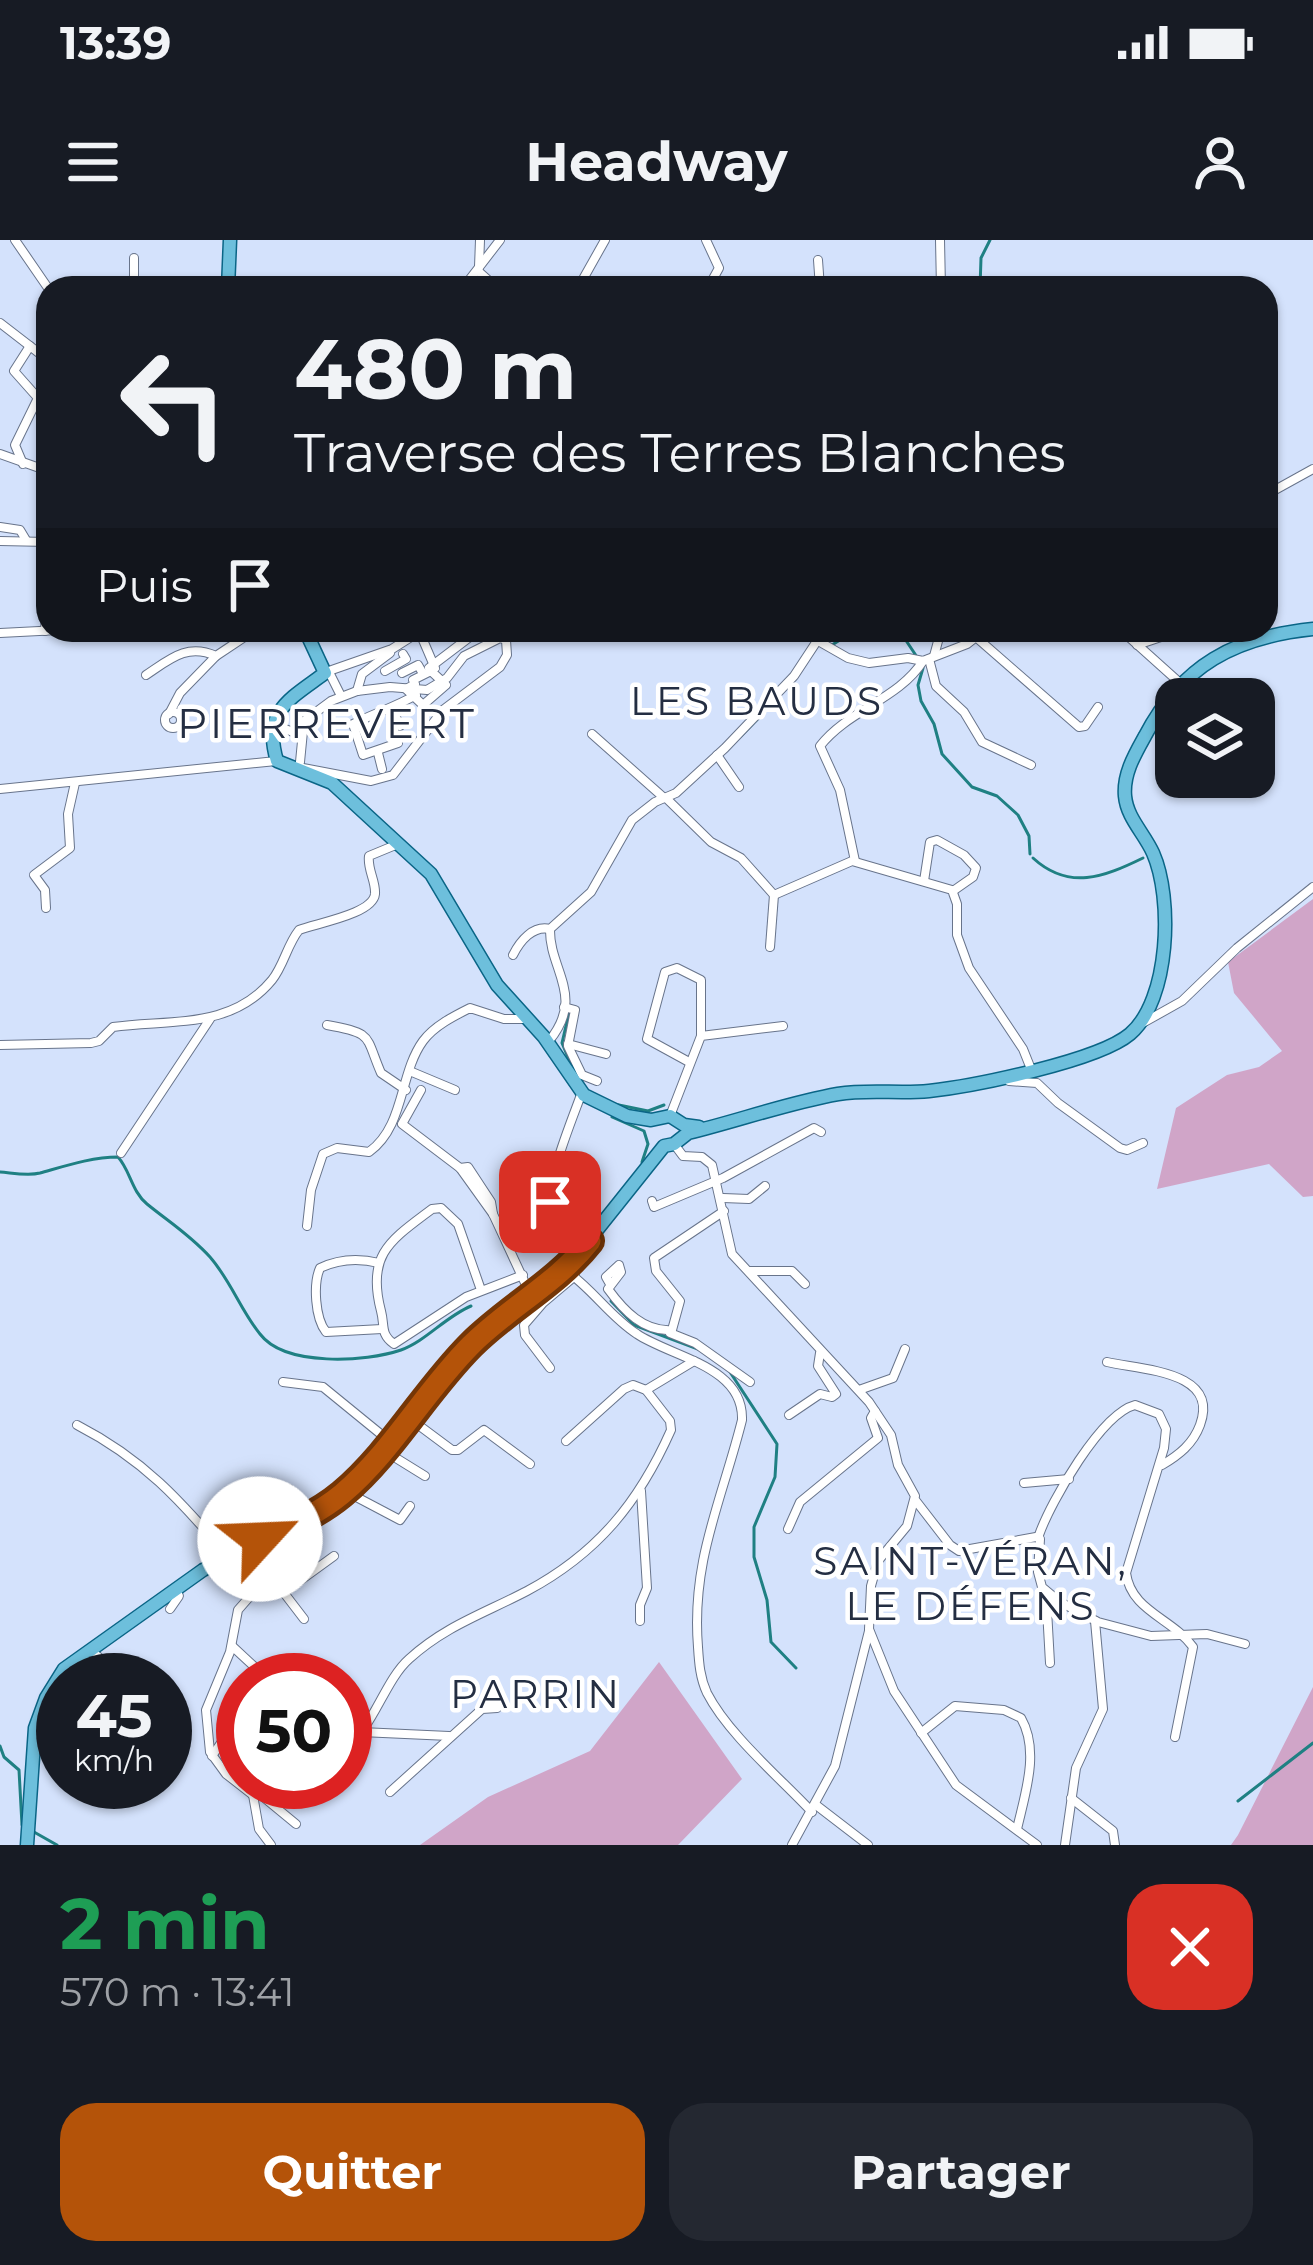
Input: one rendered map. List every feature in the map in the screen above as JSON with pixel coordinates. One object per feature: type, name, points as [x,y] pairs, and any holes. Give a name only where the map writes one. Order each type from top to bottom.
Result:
[{"type":"main road","points":[[228,276],[230,240]]},
{"type":"main road","points":[[1278,635],[1313,629]]},
{"type":"main road","points":[[311,642],[327,672],[296,693],[275,720],[277,761],[300,765],[338,788],[431,874],[497,985],[548,1042],[582,1092],[666,1132],[704,1132],[833,1095],[928,1091],[1031,1069],[1104,1050],[1140,1025],[1156,993],[1164,933],[1155,856],[1132,819],[1126,786],[1132,762],[1155,717]]},
{"type":"main road","points":[[1187,678],[1248,642]]},
{"type":"main road","points":[[83,1653],[227,1555],[311,1515],[345,1491],[473,1343],[570,1273],[645,1172],[666,1132]]},
{"type":"main road","points":[[28,1845],[36,1725]]},
{"type":"street","points":[[14,240],[40,276]]},
{"type":"street","points":[[479,240],[479,269],[486,276]]},
{"type":"street","points":[[473,276],[500,240]]},
{"type":"street","points":[[585,276],[605,240]]},
{"type":"street","points":[[706,240],[719,268],[714,276]]},
{"type":"street","points":[[940,240],[941,276]]},
{"type":"street","points":[[134,258],[134,276]]},
{"type":"street","points":[[818,260],[819,276]]},
{"type":"street","points":[[0,323],[36,351]]},
{"type":"street","points":[[30,346],[14,371],[36,396]]},
{"type":"street","points":[[22,464],[14,447],[36,402]]},
{"type":"street","points":[[0,454],[36,468]]},
{"type":"street","points":[[1278,488],[1313,469]]},
{"type":"street","points":[[0,527],[20,530],[27,542]]},
{"type":"street","points":[[0,541],[36,542]]},
{"type":"street","points":[[0,633],[36,631]]},
{"type":"street","points":[[169,714],[180,692],[237,642]]},
{"type":"street","points":[[357,691],[362,674],[408,642]]},
{"type":"street","points":[[425,642],[434,666],[459,698]]},
{"type":"street","points":[[398,743],[363,755],[353,723],[392,709],[407,685],[465,642]]},
{"type":"street","points":[[444,681],[470,653],[491,642]]},
{"type":"street","points":[[385,671],[407,685],[423,705],[446,685],[432,671],[413,680],[415,684],[407,685],[357,691],[341,696],[308,715],[301,735],[300,765],[367,780],[397,772],[436,718],[490,677],[507,655],[505,642]]},
{"type":"street","points":[[513,955],[528,935],[550,929],[586,898],[627,826],[643,810],[676,794],[718,755],[794,676],[816,642]]},
{"type":"street","points":[[819,642],[858,662],[928,659],[964,642]]},
{"type":"street","points":[[855,861],[840,790],[820,746],[853,714],[913,676],[936,642]]},
{"type":"street","points":[[989,642],[1077,726],[1085,726],[1098,707]]},
{"type":"street","points":[[1134,642],[1175,678]]},
{"type":"street","points":[[1137,645],[1146,642]]},
{"type":"street","points":[[341,696],[327,672],[399,649]]},
{"type":"street","points":[[399,649],[406,659],[407,685],[421,711]]},
{"type":"street","points":[[146,675],[188,650],[216,656]]},
{"type":"street","points":[[470,653],[479,667]]},
{"type":"street","points":[[928,659],[938,688],[964,712],[984,744],[1031,765]]},
{"type":"street","points":[[392,709],[400,726]]},
{"type":"street","points":[[285,729],[301,735]]},
{"type":"street","points":[[592,734],[711,842],[739,856],[774,895],[770,947]]},
{"type":"street","points":[[378,753],[382,770]]},
{"type":"street","points":[[718,755],[739,787]]},
{"type":"street","points":[[0,789],[277,761]]},
{"type":"street","points":[[46,908],[45,890],[34,875],[70,848],[68,814],[75,784]]},
{"type":"street","points":[[923,881],[930,842],[937,840],[976,868],[973,877],[953,891]]},
{"type":"street","points":[[0,1046],[91,1043],[116,1026],[211,1018],[258,995],[277,974],[299,930],[368,906],[375,894],[369,856],[399,843]]},
{"type":"street","points":[[774,895],[824,870],[855,861],[953,891]]},
{"type":"street","points":[[1140,1025],[1170,1012],[1237,948],[1313,887]]},
{"type":"street","points":[[953,891],[957,935],[969,968],[1023,1049],[1031,1069]]},
{"type":"street","points":[[548,1042],[564,1006],[565,986],[550,929]]},
{"type":"street","points":[[689,1062],[646,1035],[665,972],[677,968],[702,981],[701,1036],[666,1132],[683,1156],[708,1160],[718,1180],[731,1251],[875,1410],[891,1435],[898,1465],[916,1501],[946,1541],[959,1551],[1038,1537]]},
{"type":"street","points":[[564,1006],[574,1009],[568,1044],[580,1073],[597,1081]]},
{"type":"street","points":[[307,1226],[311,1190],[323,1154],[333,1149],[374,1149],[406,1090],[426,1037],[467,1009],[504,1019],[527,1019]]},
{"type":"street","points":[[121,1153],[211,1018]]},
{"type":"street","points":[[327,1025],[365,1036],[384,1077],[406,1090]]},
{"type":"street","points":[[701,1036],[782,1026]]},
{"type":"street","points":[[568,1044],[606,1054]]},
{"type":"street","points":[[411,1072],[455,1090]]},
{"type":"street","points":[[989,1078],[1037,1083],[1120,1148],[1143,1143]]},
{"type":"street","points":[[422,1090],[402,1124],[460,1168],[493,1214],[532,1298]]},
{"type":"street","points":[[582,1092],[552,1182],[550,1202],[554,1211],[590,1241]]},
{"type":"street","points":[[652,1201],[654,1207],[718,1180],[814,1128],[820,1132]]},
{"type":"street","points":[[722,1198],[747,1200],[765,1186]]},
{"type":"street","points":[[481,1290],[458,1224],[441,1208],[432,1209],[389,1242],[379,1263],[375,1284],[388,1342],[394,1344],[437,1313],[481,1290],[523,1275]]},
{"type":"street","points":[[668,1332],[674,1328],[680,1302],[654,1268],[656,1256],[724,1211]]},
{"type":"street","points":[[379,1263],[352,1259],[328,1264],[316,1276],[320,1325],[326,1332],[382,1329]]},
{"type":"street","points":[[749,1271],[792,1271],[805,1284]]},
{"type":"street","points":[[550,1367],[524,1333],[524,1325],[570,1273],[634,1333],[694,1360],[730,1387],[743,1415],[701,1556],[696,1625],[702,1681],[724,1716],[814,1809],[868,1845]]},
{"type":"street","points":[[587,1285],[608,1283],[633,1317],[695,1343],[750,1382]]},
{"type":"street","points":[[859,1390],[892,1378],[905,1349]]},
{"type":"street","points":[[790,1415],[820,1394],[835,1396],[818,1366],[820,1353]]},
{"type":"street","points":[[646,1390],[694,1360]]},
{"type":"street","points":[[1107,1362],[1178,1377],[1201,1393],[1204,1411],[1194,1438],[1160,1466]]},
{"type":"street","points":[[284,1382],[323,1387],[425,1476]]},
{"type":"street","points":[[372,1712],[390,1678],[415,1653],[458,1622],[566,1567],[621,1519],[671,1427],[646,1390],[633,1385],[566,1441]]},
{"type":"street","points":[[1050,1663],[1038,1537],[1069,1479],[1114,1417],[1135,1405],[1154,1410],[1164,1420],[1166,1438],[1127,1559],[1126,1579],[1138,1602],[1182,1633],[1192,1647],[1175,1737]]},
{"type":"street","points":[[788,1529],[800,1502],[878,1438],[872,1418],[875,1410]]},
{"type":"street","points":[[409,1418],[453,1450],[484,1430],[530,1464]]},
{"type":"street","points":[[77,1425],[124,1451],[159,1478],[227,1555]]},
{"type":"street","points":[[1024,1483],[1069,1479]]},
{"type":"street","points":[[289,1489],[311,1515]]},
{"type":"street","points":[[640,1621],[647,1588],[641,1489]]},
{"type":"street","points":[[345,1491],[398,1520],[410,1506]]},
{"type":"street","points":[[792,1845],[835,1766],[869,1629],[874,1570],[908,1526],[916,1501]]},
{"type":"street","points":[[260,1539],[268,1571],[304,1619]]},
{"type":"street","points":[[284,1593],[334,1556]]},
{"type":"street","points":[[216,1759],[207,1740],[207,1704],[232,1646],[240,1605],[265,1581],[268,1571]]},
{"type":"street","points":[[170,1610],[178,1596],[175,1588]]},
{"type":"street","points":[[1046,1592],[1095,1621],[1150,1636],[1207,1634],[1245,1644]]},
{"type":"street","points":[[1065,1845],[1079,1758],[1103,1707],[1095,1621]]},
{"type":"street","points":[[94,1653],[116,1628]]},
{"type":"street","points":[[869,1629],[895,1691],[959,1788],[1037,1845]]},
{"type":"street","points":[[232,1646],[238,1653]]},
{"type":"street","points":[[921,1733],[956,1706],[1004,1711],[1021,1718],[1030,1756],[1017,1829]]},
{"type":"street","points":[[390,1792],[484,1707],[497,1708]]},
{"type":"street","points":[[372,1732],[451,1736]]},
{"type":"street","points":[[212,1756],[216,1750]]},
{"type":"street","points":[[1070,1797],[1113,1831],[1115,1845]]},
{"type":"street","points":[[257,1809],[259,1829],[272,1845]]},
{"type":"street","points":[[276,1809],[296,1824]]},
{"type":"shaded area","points":[[1313,899],[1313,1196],[1303,1197],[1269,1164],[1157,1189],[1176,1108],[1227,1075],[1259,1067],[1282,1051],[1234,993],[1228,962]]},
{"type":"shaded area","points":[[659,1662],[742,1779],[678,1845],[420,1845],[488,1797],[590,1751]]},
{"type":"shaded area","points":[[1313,1687],[1313,1845],[1231,1845],[1238,1835]]},
{"type":"waterway","points":[[980,276],[981,258],[990,240]]},
{"type":"waterway","points":[[832,645],[837,642]]},
{"type":"waterway","points":[[907,642],[917,657]]},
{"type":"waterway","points":[[923,668],[918,685],[921,701],[934,724],[942,754],[972,787],[997,796],[1018,815],[1029,836],[1030,854]]},
{"type":"waterway","points":[[741,736],[773,703]]},
{"type":"waterway","points":[[1033,858],[1073,878],[1101,875],[1143,858]]},
{"type":"waterway","points":[[569,1013],[562,1043],[572,1067]]},
{"type":"waterway","points":[[614,1104],[648,1111],[664,1105]]},
{"type":"waterway","points":[[612,1117],[644,1131],[648,1144],[642,1162]]},
{"type":"waterway","points":[[0,1172],[35,1174],[118,1157],[142,1199],[210,1257],[260,1334],[288,1352],[327,1359],[386,1354],[410,1346],[471,1306]]},
{"type":"waterway","points":[[611,1301],[634,1325],[698,1349]]},
{"type":"waterway","points":[[730,1372],[777,1444],[775,1477],[754,1527],[754,1557],[767,1600],[771,1642],[796,1668]]},
{"type":"waterway","points":[[1238,1801],[1313,1743]]},
{"type":"waterway","points":[[0,1746],[4,1757],[19,1770],[22,1825]]},
{"type":"waterway","points":[[34,1832],[57,1845]]},
{"type":"district","name":"LES BAUDS","points":[[757,701]]},
{"type":"district","name":"PIERREVERT","points":[[327,723]]},
{"type":"district","name":"SAINT-VÉRAN, LE DÉFENS","points":[[971,1584]]},
{"type":"district","name":"PARRIN","points":[[536,1694]]},
{"type":"route","points":[[260,1539],[311,1515],[343,1493],[473,1343],[578,1257],[590,1241],[554,1211],[550,1202]]}]
